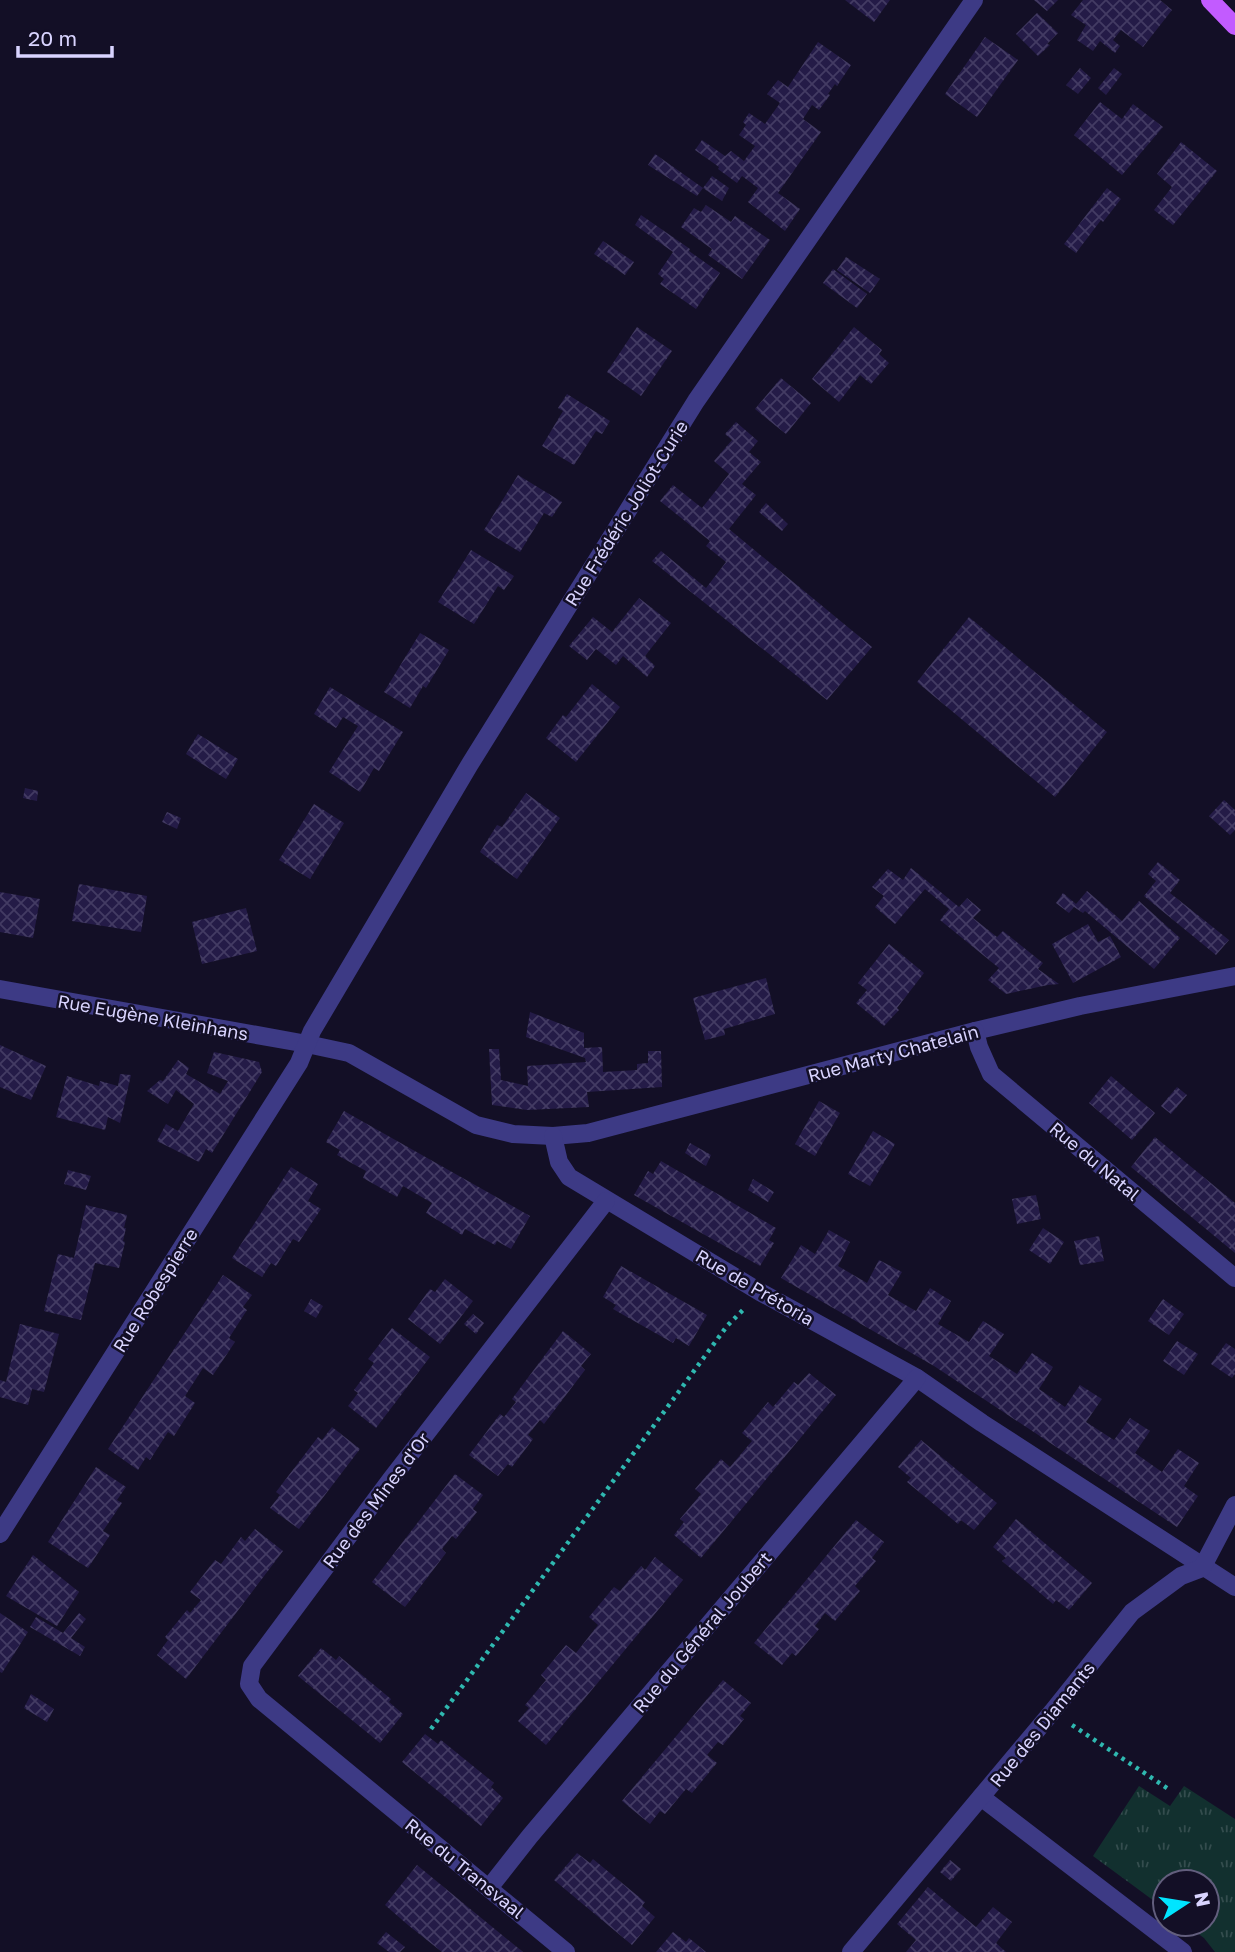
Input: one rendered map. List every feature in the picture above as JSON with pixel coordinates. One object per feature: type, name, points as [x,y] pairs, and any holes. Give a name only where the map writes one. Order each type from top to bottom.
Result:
[{"type":"main road","points":[[1210,0],[1235,26]]},
{"type":"street","name":"Rue Frédéric Joliot-Curie","points":[[307,1044],[312,1031],[470,764],[696,401],[974,0]]},
{"type":"street","name":"Rue Marty Chatelain","points":[[553,1136],[588,1133],[1080,1006],[1235,976]]},
{"type":"street","name":"Rue Eugène Kleinhans","points":[[0,989],[307,1044]]},
{"type":"street","name":"Rue du Natal","points":[[975,1031],[991,1074],[1235,1278]]},
{"type":"street","points":[[307,1044],[349,1053],[476,1125],[513,1134],[553,1136]]},
{"type":"street","name":"Rue Robespierre","points":[[0,1534],[299,1063],[307,1044]]},
{"type":"street","name":"Rue de Prétoria","points":[[553,1136],[559,1161],[569,1177],[760,1292],[917,1378],[1235,1587]]},
{"type":"street","name":"Rue des Mines d'Or","points":[[363,1785],[259,1699],[249,1684],[252,1666],[391,1479],[606,1201]]},
{"type":"street","name":"Rue du Général Joubert","points":[[489,1888],[917,1378]]},
{"type":"street","points":[[1202,1567],[1235,1505]]},
{"type":"street","name":"Rue des Diamants","points":[[851,1952],[1132,1612],[1181,1576],[1202,1567]]},
{"type":"street","name":"Rue du Transvaal","points":[[363,1785],[566,1952]]},
{"type":"street","points":[[981,1797],[1183,1952]]},
{"type":"path","points":[[431,1729],[727,1326],[760,1292]]},
{"type":"path","points":[[1052,1712],[1170,1790]]},
{"type":"green space","points":[[1139,1786],[1170,1806],[1184,1786],[1235,1819],[1235,1952],[1215,1952],[1204,1938],[1221,1938],[1221,1868],[1151,1868],[1151,1899],[1093,1856]]},
{"type":"building","points":[[845,0],[890,0],[874,22]]},
{"type":"building","points":[[1034,0],[1058,0],[1047,11]]},
{"type":"building","points":[[1083,0],[1160,0],[1172,10],[1143,47],[1121,30],[1113,40],[1120,46],[1115,53],[1100,41],[1093,51],[1077,40],[1086,25],[1071,15]]},
{"type":"building","points":[[1037,13],[1058,33],[1038,56],[1016,34]]},
{"type":"building","points":[[985,37],[1018,60],[977,117],[945,94]]},
{"type":"building","points":[[818,42],[851,65],[819,110],[812,105],[803,119],[821,132],[778,193],[800,209],[785,231],[748,202],[758,188],[742,176],[737,183],[695,150],[702,140],[725,156],[731,151],[744,161],[755,146],[739,135],[746,125],[743,122],[749,113],[765,124],[780,103],[767,94],[778,80],[788,87]]},
{"type":"building","points":[[1080,68],[1091,78],[1078,94],[1066,85]]},
{"type":"building","points":[[1114,68],[1122,74],[1106,95],[1098,88]]},
{"type":"building","points":[[1100,102],[1122,119],[1133,104],[1163,127],[1122,175],[1074,135]]},
{"type":"building","points":[[1181,142],[1217,171],[1173,225],[1154,210],[1172,187],[1157,174]]},
{"type":"building","points":[[655,154],[703,188],[697,196],[648,165]]},
{"type":"building","points":[[712,176],[729,188],[722,201],[703,188]]},
{"type":"building","points":[[1107,188],[1121,199],[1076,253],[1064,244]]},
{"type":"building","points":[[706,205],[731,222],[735,216],[770,240],[742,279],[708,255],[712,249],[681,227],[694,208],[701,212]]},
{"type":"building","points":[[641,215],[720,273],[696,309],[660,284],[664,279],[658,274],[673,252],[635,225]]},
{"type":"building","points":[[603,241],[634,262],[625,275],[594,254]]},
{"type":"building","points":[[846,257],[880,279],[870,293],[837,270]]},
{"type":"building","points":[[833,269],[867,294],[857,308],[823,283]]},
{"type":"building","points":[[637,327],[672,351],[641,396],[607,372]]},
{"type":"building","points":[[854,327],[882,350],[879,354],[889,363],[871,384],[860,375],[839,402],[812,379]]},
{"type":"building","points":[[781,378],[811,403],[786,434],[755,409]]},
{"type":"building","points":[[567,394],[610,421],[602,434],[596,431],[574,465],[542,446],[563,411],[558,408]]},
{"type":"building","points":[[736,422],[758,441],[749,452],[761,462],[742,484],[756,495],[729,529],[872,647],[827,700],[652,561],[661,551],[706,588],[726,562],[706,546],[710,541],[660,501],[673,485],[702,508],[729,474],[714,461],[732,440],[725,434]]},
{"type":"building","points":[[518,475],[562,502],[552,517],[544,513],[520,552],[484,530]]},
{"type":"building","points":[[766,503],[788,524],[782,531],[759,512]]},
{"type":"building","points":[[471,550],[514,576],[504,590],[498,586],[474,624],[438,602]]},
{"type":"building","points":[[639,598],[671,623],[645,656],[655,666],[647,677],[623,656],[616,665],[596,649],[587,660],[569,646],[593,617],[612,632]]},
{"type":"building","points":[[969,617],[1107,732],[1055,797],[917,682]]},
{"type":"building","points":[[420,633],[449,650],[426,688],[423,686],[410,708],[384,692]]},
{"type":"building","points":[[592,684],[620,707],[576,762],[546,738]]},
{"type":"building","points":[[330,687],[403,732],[379,771],[374,768],[360,792],[329,772],[358,726],[343,717],[336,728],[314,714]]},
{"type":"building","points":[[198,734],[238,759],[226,779],[186,754]]},
{"type":"building","points":[[25,788],[38,791],[37,801],[23,798]]},
{"type":"building","points":[[526,793],[560,818],[517,879],[480,852],[497,825],[502,827]]},
{"type":"building","points":[[1224,800],[1235,810],[1235,830],[1230,835],[1209,816]]},
{"type":"building","points":[[314,804],[344,823],[310,879],[279,860]]},
{"type":"building","points":[[167,812],[181,818],[177,829],[162,822]]},
{"type":"building","points":[[1158,862],[1180,880],[1170,893],[1229,940],[1216,955],[1144,896],[1156,881],[1148,874]]},
{"type":"building","points":[[911,868],[959,907],[967,898],[981,910],[973,918],[997,937],[1003,931],[1043,963],[1038,969],[1059,984],[1006,994],[988,980],[999,968],[940,920],[949,909],[925,889],[895,924],[875,907],[884,896],[872,887],[888,869],[903,880]]},
{"type":"building","points":[[79,884],[147,896],[141,932],[72,921]]},
{"type":"building","points":[[1087,891],[1122,921],[1139,901],[1180,938],[1154,969],[1085,911],[1083,913],[1074,907],[1069,913],[1056,903],[1063,893],[1076,904]]},
{"type":"building","points":[[0,892],[40,899],[33,938],[0,932]]},
{"type":"building","points":[[246,908],[257,951],[202,964],[192,922]]},
{"type":"building","points":[[1088,924],[1098,942],[1110,936],[1121,957],[1073,983],[1052,944]]},
{"type":"building","points":[[889,944],[924,973],[897,1008],[899,1010],[884,1026],[856,1003],[867,990],[858,983]]},
{"type":"building","points":[[766,978],[775,1014],[724,1029],[725,1035],[705,1040],[693,998]]},
{"type":"building","points":[[530,1012],[584,1033],[584,1048],[602,1047],[603,1072],[637,1070],[637,1064],[648,1063],[648,1051],[661,1051],[662,1087],[587,1092],[589,1107],[527,1110],[492,1105],[489,1049],[499,1049],[501,1080],[528,1086],[527,1066],[586,1062],[585,1058],[526,1037]]},
{"type":"building","points":[[0,1045],[46,1066],[31,1100],[0,1087]]},
{"type":"building","points":[[214,1052],[259,1062],[262,1072],[212,1153],[206,1149],[199,1162],[157,1141],[166,1124],[178,1131],[194,1104],[176,1090],[168,1104],[147,1091],[160,1080],[163,1081],[178,1060],[189,1068],[186,1074],[220,1094],[228,1081],[207,1073]]},
{"type":"building","points":[[120,1074],[131,1075],[120,1123],[108,1117],[105,1130],[56,1117],[67,1076],[99,1086],[100,1081],[118,1086]]},
{"type":"building","points":[[1111,1076],[1155,1113],[1132,1140],[1089,1103]]},
{"type":"building","points":[[1177,1087],[1187,1095],[1171,1114],[1161,1106]]},
{"type":"building","points":[[819,1101],[840,1113],[815,1156],[795,1144]]},
{"type":"building","points":[[344,1111],[530,1216],[511,1249],[497,1241],[495,1245],[465,1229],[462,1235],[426,1213],[432,1203],[403,1186],[397,1197],[363,1178],[366,1171],[337,1155],[340,1150],[326,1142]]},
{"type":"building","points":[[873,1131],[895,1144],[870,1186],[848,1174]]},
{"type":"building","points":[[1155,1137],[1235,1203],[1235,1253],[1131,1167]]},
{"type":"building","points":[[690,1143],[711,1155],[706,1166],[685,1153]]},
{"type":"building","points":[[661,1161],[776,1228],[769,1240],[774,1243],[760,1266],[634,1195],[648,1171],[653,1174]]},
{"type":"building","points":[[291,1167],[318,1184],[308,1201],[321,1209],[299,1242],[293,1239],[276,1266],[271,1263],[262,1277],[232,1258]]},
{"type":"building","points":[[68,1170],[91,1176],[86,1190],[64,1184]]},
{"type":"building","points":[[753,1179],[774,1192],[768,1202],[748,1190]]},
{"type":"building","points":[[1036,1195],[1041,1219],[1017,1224],[1012,1199]]},
{"type":"building","points":[[86,1205],[127,1215],[119,1268],[95,1263],[81,1320],[44,1311],[58,1254],[74,1258]]},
{"type":"building","points":[[1043,1228],[1064,1242],[1050,1264],[1029,1250]]},
{"type":"building","points":[[829,1230],[850,1242],[838,1266],[867,1283],[879,1260],[902,1272],[888,1295],[916,1311],[930,1288],[951,1301],[938,1324],[969,1342],[983,1321],[1004,1334],[989,1356],[1017,1374],[1032,1353],[1053,1367],[1039,1389],[1065,1407],[1080,1385],[1102,1399],[1086,1422],[1114,1440],[1130,1418],[1150,1431],[1135,1453],[1162,1472],[1178,1449],[1199,1463],[1184,1486],[1198,1496],[1177,1527],[934,1366],[781,1278],[801,1245],[815,1254]]},
{"type":"building","points":[[1099,1236],[1104,1261],[1080,1265],[1074,1241]]},
{"type":"building","points":[[621,1266],[707,1315],[689,1346],[676,1338],[673,1343],[613,1309],[616,1305],[603,1297]]},
{"type":"building","points":[[223,1275],[252,1295],[243,1307],[247,1310],[229,1338],[235,1342],[213,1375],[203,1368],[185,1396],[195,1403],[174,1436],[168,1432],[150,1460],[146,1457],[138,1470],[108,1449]]},
{"type":"building","points":[[445,1279],[473,1301],[440,1344],[408,1319],[430,1289],[435,1292]]},
{"type":"building","points":[[311,1299],[323,1306],[316,1318],[304,1311]]},
{"type":"building","points":[[1163,1299],[1184,1314],[1169,1335],[1148,1321]]},
{"type":"building","points":[[473,1314],[484,1323],[476,1334],[464,1324]]},
{"type":"building","points":[[20,1324],[59,1334],[44,1392],[32,1389],[28,1405],[0,1397],[0,1380],[6,1382]]},
{"type":"building","points":[[392,1328],[430,1357],[376,1428],[348,1406],[358,1393],[354,1390],[374,1363],[368,1359]]},
{"type":"building","points":[[563,1331],[591,1354],[581,1366],[585,1370],[544,1424],[540,1420],[528,1435],[533,1439],[512,1467],[508,1464],[498,1476],[469,1455],[500,1414],[504,1417],[516,1402],[512,1399]]},
{"type":"building","points":[[1177,1341],[1198,1354],[1184,1375],[1163,1361]]},
{"type":"building","points":[[1226,1343],[1235,1349],[1235,1374],[1232,1378],[1211,1364]]},
{"type":"building","points":[[809,1373],[836,1395],[701,1558],[674,1535],[684,1522],[680,1519],[701,1494],[695,1489],[721,1459],[730,1467],[752,1441],[742,1433],[768,1402],[773,1407],[794,1382],[798,1385]]},
{"type":"building","points":[[332,1427],[360,1449],[299,1529],[270,1508],[280,1495],[276,1492],[318,1437],[322,1440]]},
{"type":"building","points":[[921,1440],[997,1503],[974,1530],[961,1520],[958,1524],[907,1482],[911,1478],[898,1467]]},
{"type":"building","points":[[96,1467],[126,1487],[117,1500],[122,1503],[103,1531],[110,1535],[88,1568],[48,1542]]},
{"type":"building","points":[[455,1474],[483,1495],[473,1509],[477,1512],[456,1539],[452,1536],[442,1549],[446,1553],[405,1607],[372,1582]]},
{"type":"building","points":[[1016,1519],[1092,1583],[1069,1610],[1056,1600],[1053,1604],[1002,1561],[1006,1558],[993,1547]]},
{"type":"building","points":[[856,1520],[884,1542],[872,1558],[876,1561],[855,1586],[860,1591],[835,1621],[825,1613],[815,1626],[819,1629],[796,1656],[792,1653],[782,1665],[754,1643]]},
{"type":"building","points":[[255,1529],[283,1551],[186,1679],[157,1655],[168,1640],[165,1637],[187,1610],[190,1613],[201,1600],[190,1592],[215,1560],[221,1564],[241,1537],[245,1541]]},
{"type":"building","points":[[33,1555],[79,1592],[57,1626],[6,1596]]},
{"type":"building","points":[[655,1557],[683,1580],[546,1745],[518,1721],[529,1708],[525,1705],[546,1680],[541,1675],[566,1645],[576,1653],[598,1625],[589,1617],[614,1587],[620,1591],[641,1566],[645,1570]]},
{"type":"building","points":[[0,1613],[28,1632],[2,1673],[0,1672]]},
{"type":"building","points":[[79,1613],[86,1619],[71,1638],[85,1647],[80,1656],[30,1627],[36,1617],[63,1633]]},
{"type":"building","points":[[321,1648],[336,1660],[339,1656],[391,1699],[389,1702],[403,1714],[380,1743],[298,1676]]},
{"type":"building","points":[[723,1680],[751,1703],[740,1716],[744,1719],[723,1745],[718,1742],[707,1755],[717,1763],[692,1793],[686,1789],[665,1814],[660,1811],[650,1824],[622,1801]]},
{"type":"building","points":[[31,1694],[54,1709],[47,1722],[24,1708]]},
{"type":"building","points":[[425,1734],[438,1744],[441,1740],[494,1783],[491,1787],[503,1798],[481,1826],[402,1762]]},
{"type":"building","points":[[577,1853],[590,1863],[593,1859],[645,1902],[642,1906],[655,1917],[632,1945],[554,1880]]},
{"type":"building","points":[[950,1860],[961,1869],[951,1881],[940,1872]]},
{"type":"building","points":[[417,1865],[523,1952],[442,1952],[408,1925],[385,1905]]},
{"type":"building","points":[[928,1887],[976,1927],[993,1907],[1012,1922],[996,1943],[1006,1952],[906,1952],[916,1940],[897,1924]]},
{"type":"building","points":[[386,1932],[405,1947],[400,1952],[389,1952],[377,1943]]},
{"type":"building","points":[[673,1932],[686,1942],[689,1938],[706,1952],[656,1952]]}]
